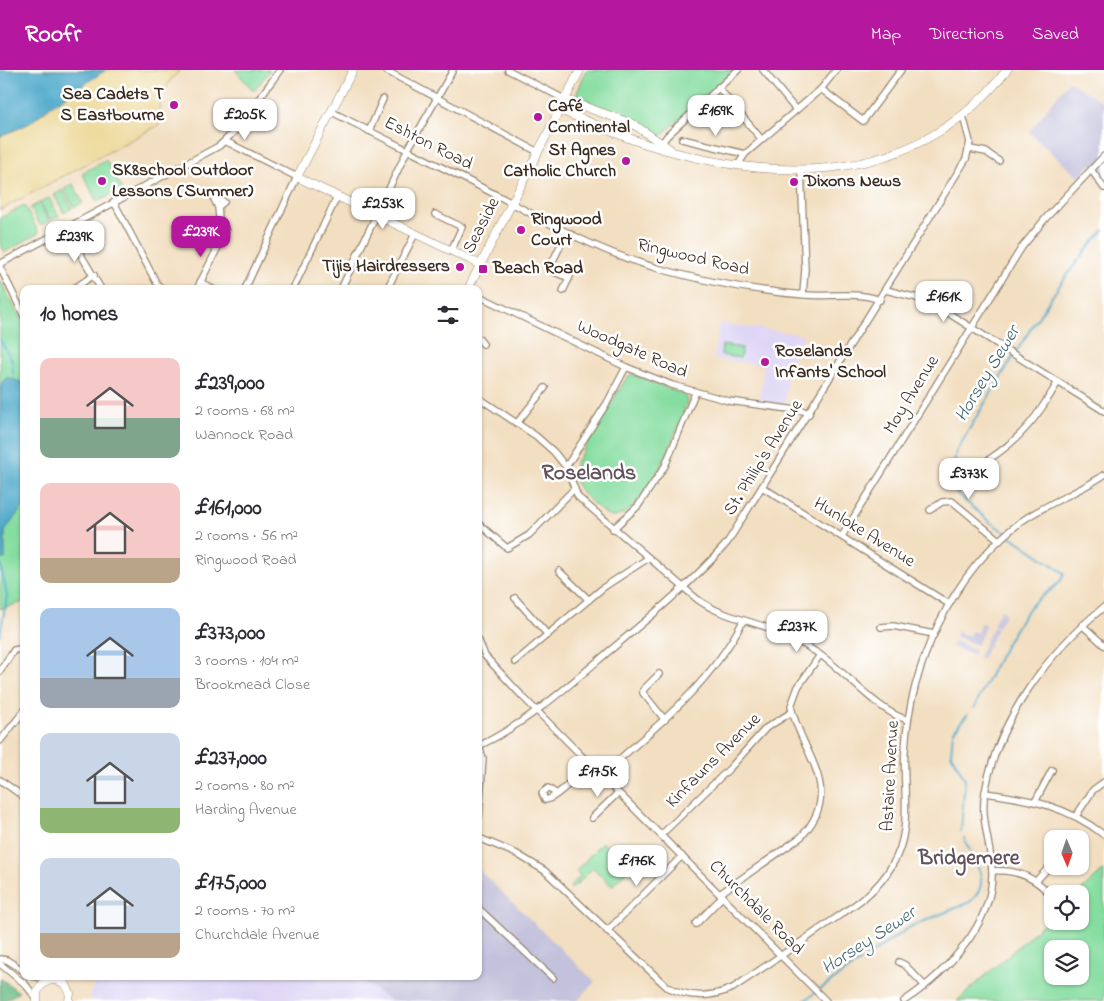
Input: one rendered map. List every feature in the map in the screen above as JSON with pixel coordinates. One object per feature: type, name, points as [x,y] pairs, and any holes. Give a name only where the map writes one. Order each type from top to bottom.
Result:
[{"type":"main road","points":[[353,70],[297,177],[479,264]]},
{"type":"main road","name":"Seaside","points":[[470,285],[510,202],[566,100],[580,70]]},
{"type":"main road","points":[[560,110],[672,150],[738,165],[801,169],[853,165],[890,156],[930,138],[963,116],[1007,70]]},
{"type":"main road","points":[[566,100],[626,121],[660,145]]},
{"type":"main road","points":[[36,1000],[38,988],[50,980]]},
{"type":"main road","points":[[57,980],[64,983],[69,995],[76,1001]]},
{"type":"main road","points":[[69,980],[69,995]]},
{"type":"street","points":[[20,308],[0,266],[225,142],[237,129],[280,70]]},
{"type":"street","points":[[343,285],[407,151],[452,70]]},
{"type":"street","points":[[508,70],[518,72],[566,100]]},
{"type":"street","points":[[660,145],[718,87],[738,70]]},
{"type":"street","points":[[763,70],[796,110]]},
{"type":"street","points":[[738,165],[745,154],[821,88],[836,70]]},
{"type":"street","points":[[821,88],[863,121],[901,70]]},
{"type":"street","points":[[389,71],[538,152]]},
{"type":"street","points":[[718,87],[762,140]]},
{"type":"street","points":[[369,131],[383,99]]},
{"type":"street","name":"Eshton Road","points":[[332,112],[510,202]]},
{"type":"street","points":[[963,116],[969,134],[970,149],[986,152],[999,161]]},
{"type":"street","points":[[682,139],[745,154]]},
{"type":"street","points":[[225,142],[297,177],[247,285]]},
{"type":"street","name":"St. Philip's Avenue","points":[[482,744],[538,712],[684,589],[727,543],[880,300],[966,159],[970,149]]},
{"type":"street","name":"Moy Avenue","points":[[842,536],[1022,247],[1104,156]]},
{"type":"street","points":[[801,169],[805,269],[803,294]]},
{"type":"street","points":[[1092,171],[1104,188]]},
{"type":"street","points":[[295,285],[337,197]]},
{"type":"street","points":[[114,202],[158,285]]},
{"type":"street","name":"Ringwood Road","points":[[510,202],[566,234],[631,260],[689,276],[750,288],[803,294],[867,296],[880,300]]},
{"type":"street","points":[[199,285],[226,231],[219,218],[218,207]]},
{"type":"street","points":[[435,214],[462,227],[451,251]]},
{"type":"street","points":[[66,229],[99,285]]},
{"type":"street","points":[[389,285],[415,234]]},
{"type":"street","points":[[563,291],[570,276],[554,272],[551,265],[566,234]]},
{"type":"street","points":[[79,285],[94,275]]},
{"type":"street","points":[[200,282],[206,285]]},
{"type":"street","points":[[886,290],[929,301],[1104,411]]},
{"type":"street","name":"Woodgate Road","points":[[482,297],[626,367],[695,393],[728,401],[804,411],[809,414]]},
{"type":"street","points":[[566,467],[607,403],[626,367]]},
{"type":"street","points":[[988,460],[1005,449],[1028,428],[1058,382]]},
{"type":"street","points":[[516,423],[545,388]]},
{"type":"street","points":[[613,529],[638,506],[665,466],[695,393]]},
{"type":"street","points":[[482,400],[554,452],[566,467],[573,490],[578,497],[647,559],[708,608],[743,621],[770,628],[790,637],[820,655],[886,709],[908,720]]},
{"type":"street","name":"Astaire Avenue","points":[[482,839],[517,854],[545,872],[667,987],[688,995],[700,997],[722,993],[782,955],[862,900],[884,879],[892,866],[906,831],[904,760],[908,720],[917,682],[934,634],[949,604],[978,564],[1013,528],[1036,512],[1104,475]]},
{"type":"street","name":"Hunloke Avenue","points":[[762,487],[949,604]]},
{"type":"street","points":[[482,527],[507,548],[529,535],[573,490]]},
{"type":"street","points":[[930,510],[942,502],[952,501],[1002,539]]},
{"type":"street","points":[[515,662],[589,600],[647,559]]},
{"type":"street","points":[[559,571],[589,600]]},
{"type":"street","points":[[515,598],[548,635]]},
{"type":"street","points":[[904,1001],[925,986],[957,953],[978,923],[990,896],[992,871],[984,821],[985,792],[994,760],[1023,697],[1058,649],[1082,625],[1104,607]]},
{"type":"street","points":[[600,775],[665,720],[714,668],[743,621]]},
{"type":"street","points":[[1082,625],[1104,645]]},
{"type":"street","points":[[881,627],[893,626],[934,634]]},
{"type":"street","name":"Churchdale Road","points":[[482,648],[485,656],[538,712],[722,894],[826,1001]]},
{"type":"street","points":[[0,671],[14,650],[20,651]]},
{"type":"street","points":[[696,924],[722,894],[801,837],[810,827],[821,794],[819,776],[792,712],[791,701],[820,655]]},
{"type":"street","points":[[659,674],[643,690],[643,693],[665,720]]},
{"type":"street","name":"Kinfauns Avenue","points":[[661,835],[730,768],[766,728],[792,712]]},
{"type":"street","points":[[0,741],[20,716]]},
{"type":"street","points":[[482,755],[482,772]]},
{"type":"street","points":[[557,794],[589,763]]},
{"type":"street","points":[[1036,800],[1052,770]]},
{"type":"street","points":[[0,780],[20,794]]},
{"type":"street","points":[[1076,816],[1093,790],[1104,782]]},
{"type":"street","points":[[985,792],[1036,800],[1076,816],[1104,835]]},
{"type":"street","points":[[592,818],[618,793]]},
{"type":"street","points":[[607,932],[682,856]]},
{"type":"street","points":[[992,871],[1015,872],[1036,881],[1044,889]]},
{"type":"street","points":[[1036,881],[1044,872]]},
{"type":"street","points":[[482,912],[553,978]]},
{"type":"street","points":[[0,959],[7,960],[20,969]]},
{"type":"street","points":[[899,962],[905,965],[925,986]]},
{"type":"street","points":[[0,964],[24,984],[36,1000]]},
{"type":"shaded area","points":[[1069,81],[1104,103],[1104,182],[1098,170],[1091,164],[1079,178],[1029,132]]},
{"type":"shaded area","name":"Roselands Infants' School","points":[[719,323],[804,335],[788,369],[785,404],[759,402],[764,365],[714,359]]},
{"type":"shaded area","points":[[1001,610],[1006,614],[997,628],[993,625]]},
{"type":"shaded area","points":[[981,622],[986,625],[977,645],[955,636],[957,631],[969,636],[971,631],[977,633]]},
{"type":"shaded area","points":[[993,627],[997,629],[982,659],[978,657]]},
{"type":"shaded area","points":[[954,641],[975,650],[973,655],[952,647]]},
{"type":"shaded area","points":[[482,873],[595,982],[577,1001],[391,1001],[361,980],[482,980]]},
{"type":"shaded area","points":[[97,980],[361,980],[391,1001],[94,1001],[89,996]]},
{"type":"green space","points":[[235,70],[270,70],[254,91]]},
{"type":"green space","points":[[586,70],[734,70],[660,137],[637,122],[576,96]]},
{"type":"green space","name":"SK8school Outdoor Lessons (Summer)","points":[[106,160],[122,189],[97,202],[82,173]]},
{"type":"green space","points":[[73,184],[83,203],[74,207],[64,189]]},
{"type":"green space","points":[[62,190],[72,208],[64,213],[54,195]]},
{"type":"green space","points":[[49,198],[59,216],[50,220],[40,202]]},
{"type":"green space","points":[[39,203],[49,221],[40,225],[30,208]]},
{"type":"green space","points":[[24,205],[39,233],[5,252],[0,244],[0,218]]},
{"type":"green space","points":[[0,280],[20,318],[20,603],[0,609]]},
{"type":"green space","points":[[722,345],[742,348],[740,358],[721,355]]},
{"type":"green space","points":[[632,374],[685,395],[687,402],[668,450],[648,488],[636,504],[624,514],[611,517],[585,496],[578,487],[574,477],[575,464],[627,377]]},
{"type":"green space","points":[[602,842],[629,869],[612,886],[593,868],[572,889],[570,887],[580,876],[576,871]]},
{"type":"green space","points":[[1104,870],[1104,1001],[957,1001],[1044,923],[1044,930],[1089,930],[1089,885],[1087,885]]},
{"type":"green space","points":[[0,978],[19,992],[4,1001],[0,1001]]},
{"type":"sand","points":[[43,70],[181,70],[170,81],[163,94],[159,125],[0,210],[0,104]]},
{"type":"water","points":[[0,70],[106,70],[51,106],[30,123],[0,137]]},
{"type":"water","points":[[7,377],[20,382],[20,510],[5,531],[5,559],[0,559],[0,385]]},
{"type":"waterway","name":"Horsey Sewer","points":[[974,708],[1015,630],[1031,606],[1055,587],[1064,573],[990,522],[956,493],[951,480],[956,452],[980,410],[1051,298],[1081,256],[1104,230]]},
{"type":"waterway","points":[[0,340],[12,360],[13,374]]},
{"type":"waterway","points":[[0,561],[7,596],[0,635]]},
{"type":"waterway","name":"Horsey Sewer","points":[[961,831],[965,779],[951,754],[953,732],[967,715]]},
{"type":"waterway","name":"Horsey Sewer","points":[[819,990],[910,927],[970,902],[981,886],[981,878],[964,838]]},
{"type":"waterway","name":"Horsey Sewer","points":[[804,1001],[815,993]]},
{"type":"place","name":"Sea Cadets T S Eastbourne","points":[[174,105]]},
{"type":"place","name":"Café Continental","points":[[538,117]]},
{"type":"place","name":"St Agnes Catholic Church","points":[[626,161]]},
{"type":"place","name":"SK8school Outdoor Lessons (Summer)","points":[[102,181]]},
{"type":"place","name":"Dixons News","points":[[794,182]]},
{"type":"place","name":"Ringwood Court","points":[[521,230]]},
{"type":"place","name":"Tijis Hairdressers","points":[[460,267]]},
{"type":"place","name":"Beach Road","points":[[483,269]]},
{"type":"place","name":"Roselands Infants' School","points":[[765,362]]},
{"type":"district","name":"Roselands","points":[[589,474]]},
{"type":"district","name":"Bridgemere","points":[[969,859]]}]
